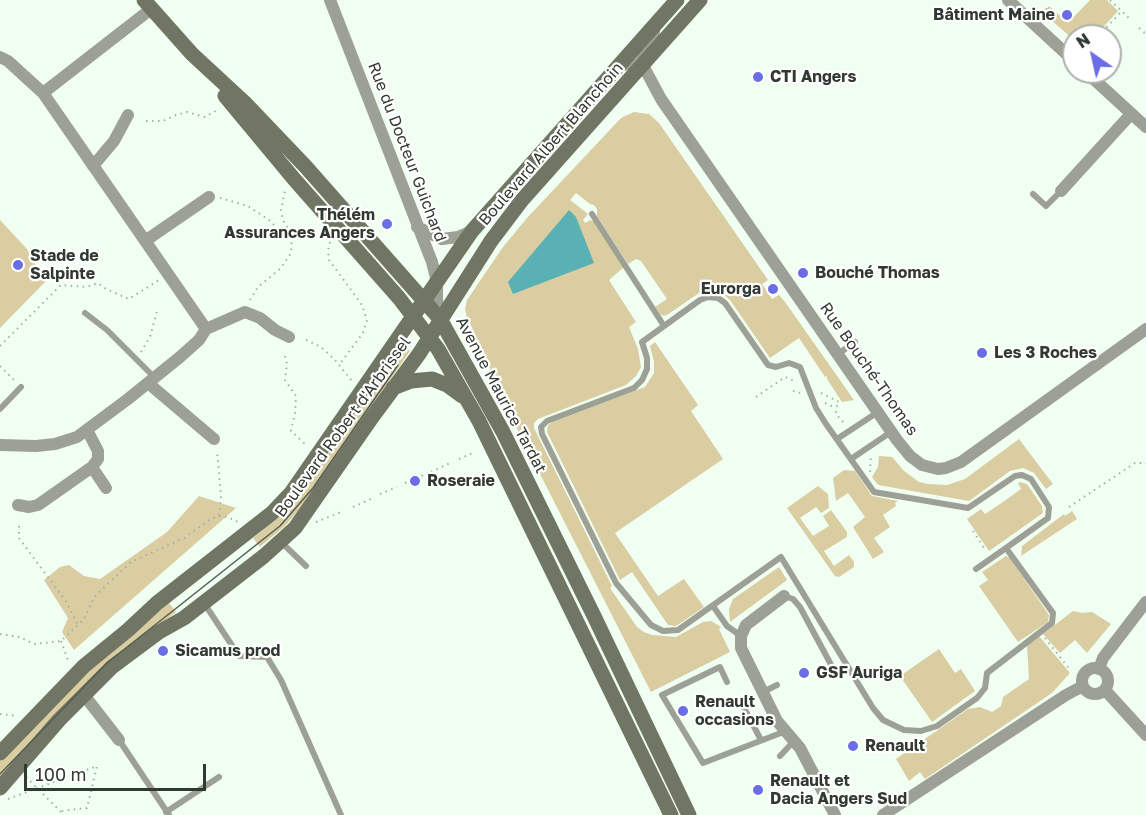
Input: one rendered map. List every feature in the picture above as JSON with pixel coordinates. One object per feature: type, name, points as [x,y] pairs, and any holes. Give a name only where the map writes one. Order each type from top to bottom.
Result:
[{"type":"street","name":"Boulevard Albert Blanchoin","points":[[419,307],[472,231],[677,0]]},
{"type":"street","name":"Boulevard Albert Blanchoin","points":[[440,320],[491,241],[522,200],[700,0]]},
{"type":"street","points":[[1008,0],[1062,50]]},
{"type":"street","points":[[43,93],[147,4]]},
{"type":"street","name":"Avenue Maurice Tardat","points":[[147,4],[192,54],[244,103],[306,167],[419,307],[440,320],[503,432],[689,815]]},
{"type":"street","name":"Rue du Docteur Guichard","points":[[331,4],[432,262],[437,282],[436,299],[440,320]]},
{"type":"street","points":[[617,68],[630,63],[641,67],[642,52],[653,35],[657,22]]},
{"type":"street","points":[[0,57],[43,93],[206,329]]},
{"type":"street","name":"Rue Bouché-Thomas","points":[[641,67],[646,71],[661,99],[891,432],[910,456],[922,465],[938,469],[954,466],[1146,328]]},
{"type":"street","points":[[1099,84],[1146,127]]},
{"type":"street","points":[[1059,193],[1131,114]]},
{"type":"street","points":[[93,166],[114,141],[128,115]]},
{"type":"street","points":[[145,241],[209,197]]},
{"type":"street","points":[[417,227],[442,239],[458,237],[472,231]]},
{"type":"street","name":"Avenue Maurice Tardat","points":[[419,307],[429,337],[448,365],[479,421],[671,815]]},
{"type":"street","name":"Boulevard Robert d'Arbrissel","points":[[0,753],[84,666],[157,603],[272,513],[291,494],[419,307]]},
{"type":"street","points":[[1,443],[36,446],[55,444],[77,437],[200,340],[206,329],[245,312],[260,318],[275,330],[289,337]]},
{"type":"street","name":"Boulevard Robert d'Arbrissel","points":[[1,795],[59,720],[112,667],[159,632],[204,603],[250,568],[295,528],[440,320]]},
{"type":"street","points":[[152,380],[214,439]]},
{"type":"street","points":[[393,388],[411,381],[432,380],[447,385],[466,400]]},
{"type":"street","points":[[18,505],[28,507],[38,505],[92,467],[98,459],[98,451],[87,430]]},
{"type":"street","points":[[92,467],[106,488]]},
{"type":"street","points":[[784,596],[750,621],[741,636],[741,648],[777,721],[800,748],[835,815]]},
{"type":"street","points":[[1099,669],[1103,658],[1146,602]]},
{"type":"street","points":[[1083,686],[1084,674],[1091,669],[1099,669],[1108,678],[1105,690]]},
{"type":"street","points":[[1083,686],[1093,694],[1105,690]]},
{"type":"street","points":[[883,815],[1083,686]]},
{"type":"street","points":[[1105,690],[1146,735]]},
{"type":"street","points":[[84,695],[119,740]]},
{"type":"lane","points":[[1033,194],[1046,206],[1059,193]]},
{"type":"lane","points":[[592,214],[664,326]]},
{"type":"lane","points":[[976,569],[1048,518],[1047,503],[1027,476],[1015,476],[968,508],[874,492],[816,408],[800,367],[793,363],[776,367],[768,364],[722,300],[713,297],[704,298],[642,342],[648,364],[645,375],[638,384],[547,421],[541,427],[616,583],[651,625],[663,631],[673,631],[683,627],[781,557],[878,715],[896,728],[912,732],[937,726],[977,698],[985,688],[987,673],[1052,623],[1053,613],[1006,548]]},
{"type":"lane","points":[[85,313],[136,359],[152,380]]},
{"type":"lane","points":[[838,354],[855,342]]},
{"type":"lane","points":[[0,409],[21,387]]},
{"type":"lane","points":[[837,440],[878,412]]},
{"type":"lane","points":[[851,459],[891,432]]},
{"type":"lane","points":[[280,541],[306,566]]},
{"type":"lane","points":[[784,596],[793,599],[800,607],[836,674]]},
{"type":"lane","points":[[204,603],[239,656],[267,657],[281,680],[341,815]]},
{"type":"lane","points":[[712,606],[729,628],[741,636]]},
{"type":"lane","points":[[727,682],[720,667],[662,694],[703,763],[761,741],[790,736]]},
{"type":"lane","points":[[763,692],[777,685]]},
{"type":"lane","points":[[743,706],[761,741]]},
{"type":"lane","points":[[780,756],[790,736]]},
{"type":"lane","points":[[119,740],[168,813],[219,777]]},
{"type":"path","points":[[1110,0],[1131,20]]},
{"type":"path","points":[[1041,14],[1049,6]]},
{"type":"path","points":[[1110,24],[1122,11]]},
{"type":"path","points":[[1139,28],[1146,34]]},
{"type":"path","points":[[146,121],[164,121],[187,112],[205,117],[219,109]]},
{"type":"path","points":[[247,307],[258,287],[287,261],[293,243],[292,234],[283,220],[281,210],[286,187]]},
{"type":"path","points":[[229,200],[258,211],[283,234],[292,234]]},
{"type":"path","points":[[331,241],[328,251],[329,260],[362,305],[367,320],[363,333],[339,365]]},
{"type":"path","points":[[0,346],[61,285],[86,287],[98,283],[129,299],[162,278]]},
{"type":"path","points":[[136,359],[150,337],[157,311]]},
{"type":"path","points":[[306,340],[321,347],[353,382]]},
{"type":"path","points":[[285,356],[287,364],[285,380],[296,396],[291,431],[307,446]]},
{"type":"path","points":[[0,366],[21,387]]},
{"type":"path","points":[[459,459],[475,452]]},
{"type":"path","points":[[219,459],[221,496],[219,516]]},
{"type":"path","points":[[431,472],[450,463]]},
{"type":"path","points":[[1069,507],[1135,463],[1146,463]]},
{"type":"path","points":[[405,483],[424,475]]},
{"type":"path","points":[[380,495],[397,487]]},
{"type":"path","points":[[353,507],[371,499]]},
{"type":"path","points":[[309,525],[344,511]]},
{"type":"path","points":[[0,634],[20,637],[34,644],[61,641],[84,619],[94,597],[131,562],[184,538],[219,516],[238,522]]},
{"type":"path","points":[[19,526],[19,538],[67,603],[78,625]]},
{"type":"path","points":[[973,531],[991,558]]},
{"type":"path","points":[[1040,632],[1071,671]]},
{"type":"path","points":[[61,641],[69,663]]},
{"type":"path","points":[[0,714],[20,717]]},
{"type":"path","points":[[1,795],[38,789],[97,766],[87,808],[60,811]]},
{"type":"path","points":[[26,777],[64,815]]},
{"type":"shaded area","points":[[1090,0],[1107,0],[1118,11],[1106,24],[1062,24],[1062,30],[1043,13],[1049,6],[1068,23]]},
{"type":"shaded area","points":[[634,112],[649,114],[659,123],[768,280],[762,284],[772,299],[779,295],[785,302],[854,400],[842,402],[827,376],[825,377],[799,338],[770,358],[730,300],[718,290],[702,291],[667,315],[665,314],[666,316],[661,315],[655,307],[667,299],[641,261],[636,259],[628,264],[597,216],[597,209],[594,205],[576,193],[570,200],[588,214],[583,220],[585,223],[590,220],[594,221],[624,267],[609,280],[636,322],[629,327],[638,349],[641,367],[636,376],[626,385],[538,419],[534,423],[534,428],[612,586],[610,588],[637,627],[652,635],[676,637],[703,622],[711,621],[721,627],[719,629],[730,652],[651,692],[511,417],[465,309],[467,300],[503,247],[527,218],[621,118]]},
{"type":"shaded area","name":"Stade de Salpinte","points":[[0,220],[27,249],[45,282],[0,328]]},
{"type":"shaded area","points":[[655,342],[698,405],[691,411],[723,459],[615,533],[658,596],[684,579],[704,607],[676,626],[668,625],[632,572],[620,580],[547,432],[548,425],[553,422],[645,387],[654,373],[650,346]]},
{"type":"shaded area","points":[[401,344],[410,351],[327,473],[286,525],[260,547],[253,538],[263,530]]},
{"type":"shaded area","points":[[1019,439],[1053,484],[1046,489],[1034,473],[1023,468],[1010,471],[969,501],[878,485],[872,477],[878,467],[879,456],[892,457],[904,471],[919,482],[947,485],[965,479]]},
{"type":"shaded area","points":[[844,470],[855,471],[872,496],[898,501],[895,503],[896,506],[883,515],[890,527],[874,538],[884,552],[873,559],[853,527],[865,517],[848,493],[836,501],[833,478]]},
{"type":"shaded area","points":[[1018,483],[1027,484],[1042,506],[1043,513],[989,551],[967,519],[981,509],[985,514],[1003,502],[1021,489]]},
{"type":"shaded area","points":[[818,486],[828,494],[829,508],[821,513],[816,507],[800,518],[813,536],[829,526],[823,516],[831,510],[847,532],[847,537],[824,551],[834,566],[849,555],[854,562],[854,567],[839,577],[835,576],[787,508]]},
{"type":"shaded area","points":[[199,496],[236,508],[74,650],[62,632],[68,618],[44,580],[60,567],[69,565],[84,576],[100,579],[167,532]]},
{"type":"shaded area","points":[[1072,511],[1077,519],[1021,556],[1022,546],[1064,514],[1065,516]]},
{"type":"shaded area","points":[[1006,556],[1010,558],[1049,615],[1048,622],[1018,642],[979,586],[988,580],[982,572]]},
{"type":"shaded area","points":[[779,567],[787,580],[730,622],[729,609],[733,599]]},
{"type":"shaded area","points":[[169,603],[176,612],[112,663],[0,778],[0,761],[72,685],[109,650]]},
{"type":"shaded area","points":[[1073,611],[1092,612],[1111,624],[1087,653],[1075,640],[1060,653],[1043,634]]},
{"type":"shaded area","points":[[1039,636],[1070,673],[1052,693],[925,779],[920,772],[909,781],[896,759],[968,709],[980,707],[992,712],[1001,706],[1003,697],[1029,679],[1027,645]]},
{"type":"shaded area","points":[[939,649],[955,673],[961,669],[975,691],[932,722],[900,676]]},
{"type":"water","points":[[569,210],[576,217],[594,263],[513,294],[508,282]]},
{"type":"tram line","points":[[0,774],[107,663],[280,526],[313,488],[398,365]]},
{"type":"place","name":"Bâtiment Maine","points":[[1067,15]]},
{"type":"place","name":"CTI Angers","points":[[758,77]]},
{"type":"place","name":"Thélém Assurances Angers","points":[[387,224]]},
{"type":"place","name":"Stade de Salpinte","points":[[18,265]]},
{"type":"place","name":"Bouché Thomas","points":[[803,273]]},
{"type":"place","name":"Eurorga","points":[[773,289]]},
{"type":"place","name":"Les 3 Roches","points":[[982,353]]},
{"type":"place","name":"Roseraie","points":[[415,481]]},
{"type":"place","name":"Sicamus prod","points":[[163,651]]},
{"type":"place","name":"GSF Auriga","points":[[804,673]]},
{"type":"place","name":"Renault occasions","points":[[683,711]]},
{"type":"place","name":"Renault","points":[[853,746]]},
{"type":"place","name":"Renault et Dacia Angers Sud","points":[[758,790]]}]
